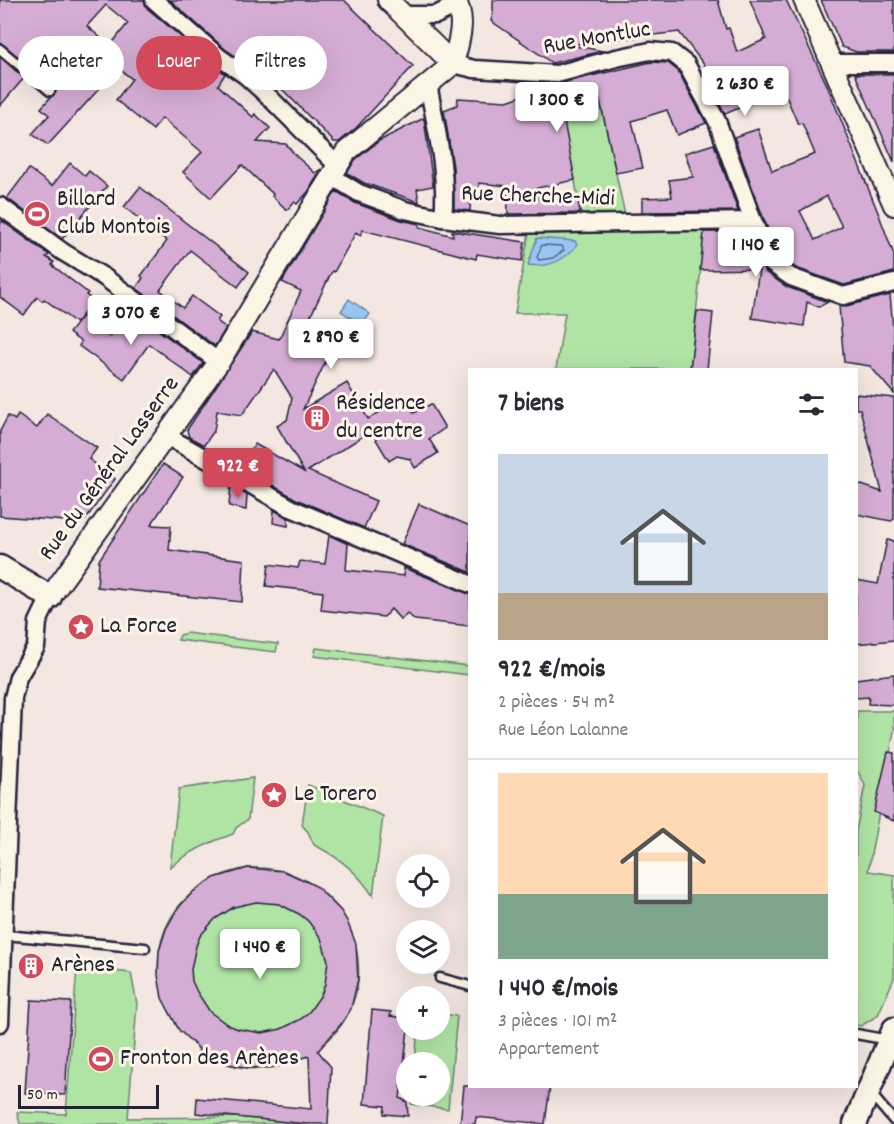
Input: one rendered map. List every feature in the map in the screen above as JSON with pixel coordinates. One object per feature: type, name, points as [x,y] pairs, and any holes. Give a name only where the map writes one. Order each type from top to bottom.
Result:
[{"type":"main road","points":[[0,567],[50,597]]},
{"type":"main road","points":[[855,1124],[892,1034]]},
{"type":"street","name":"Rue Cherche-Midi","points":[[154,0],[219,57],[246,76],[334,171],[359,193],[405,210],[443,218],[500,225],[753,221]]},
{"type":"street","points":[[388,0],[453,64]]},
{"type":"street","points":[[804,0],[894,205]]},
{"type":"street","points":[[403,15],[436,15],[459,2],[460,34],[453,64]]},
{"type":"street","name":"Rue Montluc","points":[[453,64],[474,69],[557,75],[615,58],[650,51],[672,52],[686,64],[717,121],[753,221],[771,262],[791,277],[843,296],[894,283]]},
{"type":"street","points":[[831,63],[894,63]]},
{"type":"street","name":"Rue du Général Lasserre","points":[[50,597],[219,362],[346,152],[453,64]]},
{"type":"street","points":[[428,84],[442,170],[445,200],[443,218]]},
{"type":"street","points":[[0,206],[63,252],[104,277],[219,362]]},
{"type":"street","points":[[165,435],[291,508],[468,583]]},
{"type":"street","points":[[0,1023],[8,963],[4,935],[5,773],[13,698],[18,677],[36,647],[38,622],[50,597]]},
{"type":"lane","points":[[0,49],[50,91]]},
{"type":"lane","points":[[4,935],[145,948]]},
{"type":"lane","points":[[440,978],[468,986]]},
{"type":"lane","points":[[858,1034],[892,1034]]},
{"type":"lane","points":[[869,1091],[894,1121]]},
{"type":"green space","points":[[577,79],[586,101],[599,96],[625,215],[581,215],[554,85]]},
{"type":"green space","points":[[705,231],[690,368],[556,368],[565,313],[515,313],[529,232]]},
{"type":"green space","points":[[186,633],[278,644],[276,652],[178,640],[180,635]]},
{"type":"green space","points":[[316,648],[468,666],[468,675],[314,656]]},
{"type":"green space","points":[[858,711],[894,711],[894,731],[868,871],[894,875],[894,978],[878,1015],[861,1026],[858,1025],[858,821],[865,785],[858,772]]},
{"type":"green space","points":[[253,778],[248,819],[236,828],[233,834],[200,848],[170,867],[179,789]]},
{"type":"green space","points":[[308,785],[383,816],[373,896],[347,866],[314,845],[302,825]]},
{"type":"green space","points":[[248,868],[287,873],[318,889],[341,913],[355,942],[358,975],[351,1007],[332,1036],[301,1059],[271,1068],[239,1067],[205,1054],[204,1062],[198,1061],[199,1049],[177,1024],[163,997],[158,969],[161,941],[172,916],[190,894],[216,878]]},
{"type":"green space","name":"Fronton des Arènes","points":[[77,967],[131,973],[137,1004],[128,1118],[237,1117],[309,1124],[20,1124],[17,1112],[66,1114]]},
{"type":"green space","points":[[450,1015],[457,1016],[450,1088],[450,1052],[416,1052],[417,1040],[450,1040]]},
{"type":"green space","points":[[426,1106],[448,1106],[448,1109]]},
{"type":"water","points":[[537,238],[575,241],[577,245],[556,262],[536,266],[528,265]]},
{"type":"water","points":[[349,299],[370,314],[362,325],[341,311]]},
{"type":"building","points":[[0,0],[144,0],[147,8],[180,36],[136,36],[136,90],[222,89],[253,117],[255,114],[270,128],[257,142],[286,144],[315,173],[321,169],[308,192],[297,204],[294,202],[287,210],[242,165],[211,198],[183,172],[202,152],[162,118],[153,130],[116,100],[132,79],[124,73],[124,36],[118,36],[128,23],[106,5],[87,26],[98,36],[18,36],[18,57],[0,43]]},
{"type":"building","points":[[170,0],[344,0],[413,66],[356,128],[339,142],[334,142],[283,90],[327,90],[327,36],[234,36],[234,55],[222,46],[222,36],[210,36]]},
{"type":"building","points":[[493,0],[718,0],[726,29],[729,28],[737,52],[766,39],[750,0],[786,0],[827,85],[879,215],[894,255],[894,272],[844,285],[796,268],[779,256],[734,137],[758,129],[772,171],[815,154],[802,123],[798,124],[783,89],[725,114],[705,78],[718,83],[679,32],[570,45],[603,51],[552,63],[491,21]],"holes":[[[827,196],[842,227],[815,240],[800,211]]]},
{"type":"building","points":[[821,0],[894,0],[894,52],[857,52],[842,47]]},
{"type":"building","points":[[0,57],[18,73],[18,85],[0,106]]},
{"type":"building","points":[[651,62],[668,63],[678,71],[706,123],[677,135],[667,110],[632,121],[643,168],[616,173],[599,96],[562,111],[575,180],[537,188],[538,199],[578,198],[580,213],[508,214],[507,186],[479,183],[478,193],[471,192],[470,211],[454,209],[453,167],[444,110],[457,105],[458,98],[507,101],[557,84]]},
{"type":"building","points":[[855,74],[894,74],[894,162],[880,130]]},
{"type":"building","points":[[57,90],[98,90],[48,145],[32,134],[49,115],[41,108]]},
{"type":"building","points":[[424,118],[433,186],[417,189],[419,202],[364,183],[347,173],[355,160],[379,141]]},
{"type":"building","points":[[714,144],[738,211],[642,212],[642,198],[672,197],[669,180],[693,177],[685,153]]},
{"type":"building","points":[[70,163],[85,176],[89,171],[107,186],[62,239],[7,198],[29,169],[52,186]]},
{"type":"building","points":[[140,187],[249,272],[238,287],[190,250],[160,290],[183,308],[192,296],[220,317],[217,321],[226,328],[215,346],[136,288],[143,278],[141,276],[167,241],[124,207]]},
{"type":"building","points":[[336,191],[355,203],[401,220],[419,224],[419,227],[453,236],[452,231],[525,242],[522,261],[477,254],[476,259],[363,230],[360,235],[356,232],[334,272],[332,271],[303,332],[333,346],[303,409],[347,383],[368,419],[404,398],[414,413],[431,404],[445,428],[429,439],[438,453],[415,468],[410,459],[397,456],[389,461],[371,431],[308,471],[376,501],[364,528],[296,499],[241,467],[255,444],[304,472],[277,426],[287,420],[292,398],[274,369],[242,415],[217,411],[214,431],[204,445],[189,437],[187,430],[252,332],[279,339],[301,291],[282,282]]},
{"type":"building","points":[[2,221],[49,255],[46,257],[54,262],[52,265],[88,293],[86,295],[94,301],[76,323],[44,299],[42,301],[37,297],[24,315],[0,297],[0,224]]},
{"type":"building","points":[[704,232],[746,232],[765,272],[787,287],[828,302],[819,307],[807,302],[804,326],[752,318],[759,269],[700,270]]},
{"type":"building","points":[[890,295],[894,339],[894,394],[870,366],[844,362],[839,306]]},
{"type":"building","points":[[697,311],[713,313],[707,368],[690,368]]},
{"type":"building","points":[[82,316],[109,337],[120,321],[130,328],[139,316],[203,363],[193,377],[149,344],[124,379],[79,346],[81,342],[69,333]]},
{"type":"building","points":[[858,394],[894,398],[894,519],[891,521],[858,514],[858,484],[882,492],[860,409],[858,409]]},
{"type":"building","points":[[47,414],[97,448],[89,459],[115,479],[85,520],[79,522],[0,516],[0,431],[8,416],[15,420],[18,415],[37,428]]},
{"type":"building","points":[[163,464],[183,477],[151,525],[171,526],[169,550],[244,560],[242,602],[97,587],[99,560]]},
{"type":"building","points":[[231,485],[247,495],[246,510],[229,506]]},
{"type":"building","points":[[419,504],[468,525],[468,571],[402,544]]},
{"type":"building","points":[[274,510],[288,518],[288,526],[273,523]]},
{"type":"building","points":[[329,535],[348,544],[346,570],[404,576],[404,568],[468,593],[468,626],[415,620],[407,613],[401,620],[391,609],[384,617],[321,610],[323,592],[266,586],[269,564],[298,568],[300,561],[325,564]]},
{"type":"building","points":[[887,540],[894,541],[894,640],[858,644],[858,580],[878,584]]},
{"type":"building","points":[[894,674],[894,705],[868,704],[869,697],[858,698],[858,679]]},
{"type":"building","points":[[888,752],[894,753],[894,821],[874,812]]},
{"type":"building","points":[[248,868],[284,871],[316,886],[341,911],[347,921],[356,944],[358,979],[351,1009],[318,1051],[331,1067],[328,1124],[196,1113],[197,1098],[311,1109],[309,1056],[274,1067],[250,1068],[227,1064],[198,1052],[199,1049],[179,1030],[162,998],[158,975],[159,951],[166,929],[178,908],[194,891],[214,878]],"holes":[[[256,902],[279,904],[308,921],[321,938],[328,961],[325,984],[321,995],[301,1019],[281,1029],[262,1033],[238,1029],[210,1012],[197,992],[192,981],[191,969],[196,946],[200,936],[215,919],[234,907]]]},
{"type":"building","points":[[31,1000],[71,1002],[65,1095],[25,1093]]},
{"type":"building","points":[[372,1010],[391,1012],[390,1016],[396,1017],[396,1040],[407,1040],[405,1052],[396,1052],[396,1106],[407,1106],[408,1116],[384,1114],[385,1106],[364,1104]]},
{"type":"building","points":[[464,1086],[468,1088],[550,1088],[545,1124],[476,1117],[475,1124],[460,1124]]},
{"type":"place","name":"Billard Club Montois","points":[[37,214]]},
{"type":"place","name":"Résidence du centre","points":[[317,418]]},
{"type":"place","name":"La Force","points":[[81,627]]},
{"type":"place","name":"Le Torero","points":[[274,795]]},
{"type":"place","name":"Arènes","points":[[31,966]]},
{"type":"place","name":"Fronton des Arènes","points":[[101,1059]]}]
